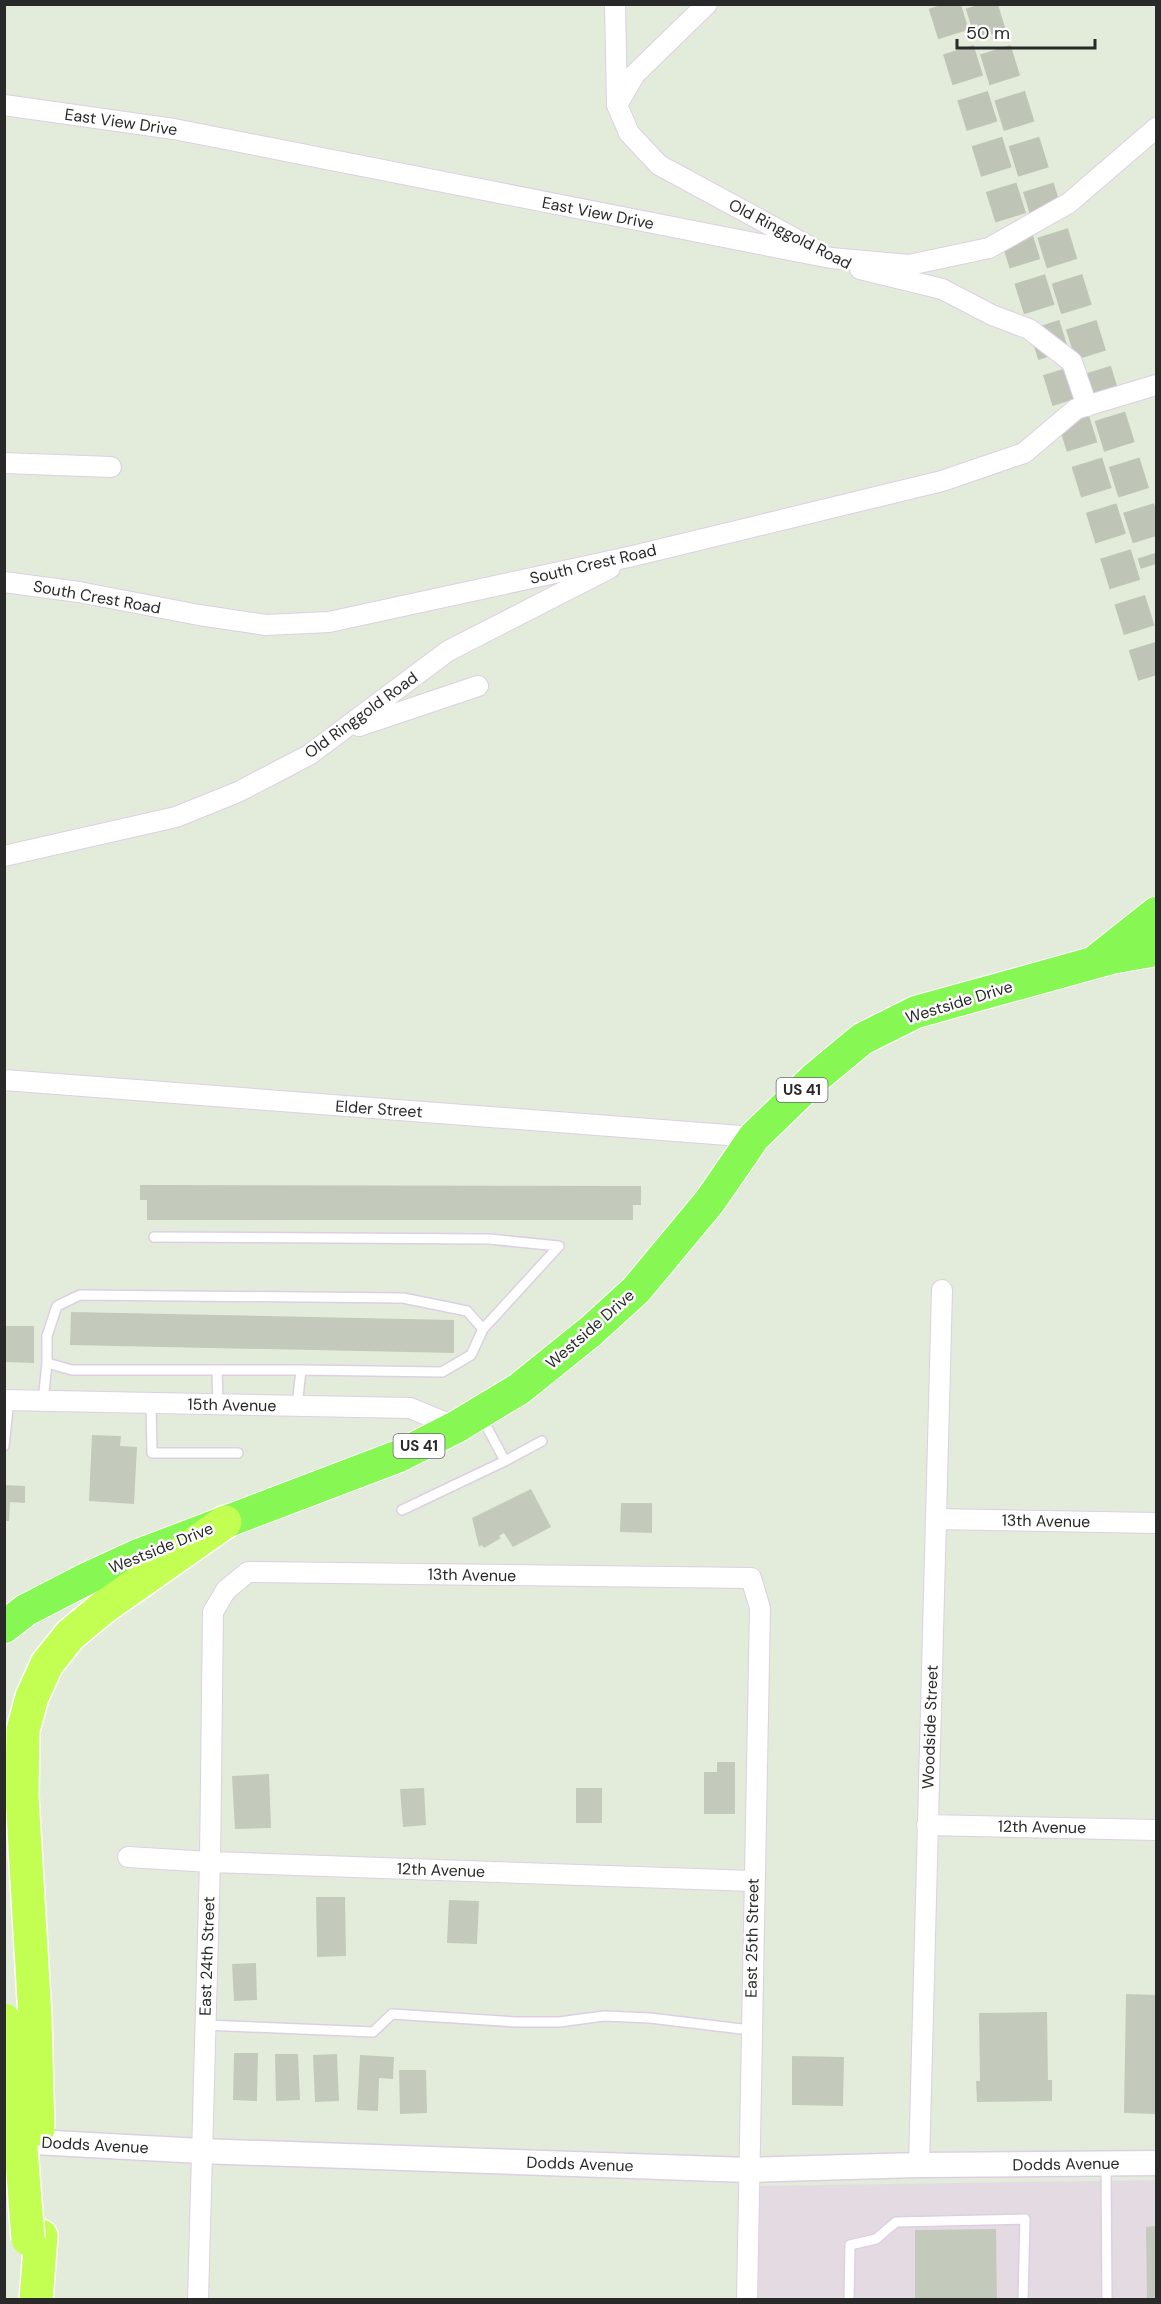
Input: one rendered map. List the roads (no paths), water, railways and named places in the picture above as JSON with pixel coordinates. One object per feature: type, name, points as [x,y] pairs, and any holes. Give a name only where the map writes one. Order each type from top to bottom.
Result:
[{"type":"highway","points":[[36,2300],[34,2237],[20,2135],[23,1730],[32,1697],[47,1664],[70,1635],[104,1607],[225,1522]]},
{"type":"highway","points":[[31,2300],[34,2237]]},
{"type":"main road","points":[[1102,961],[1156,913]]},
{"type":"main road","name":"Westside Drive","points":[[1102,961],[1156,932]]},
{"type":"main road","name":"Westside Drive","points":[[4,1626],[26,1610],[86,1578],[136,1556],[399,1456],[468,1420],[519,1389],[556,1361],[636,1290],[710,1201],[754,1137],[814,1078],[862,1039],[916,1012],[1102,961],[1156,950]]},
{"type":"street","points":[[615,4],[617,105]]},
{"type":"street","points":[[617,105],[635,74],[707,4]]},
{"type":"street","name":"East View Drive","points":[[4,105],[174,129],[831,258],[909,265],[989,248],[1069,203],[1156,129]]},
{"type":"street","name":"Old Ringgold Road","points":[[617,105],[629,133],[659,165],[831,258],[873,274],[942,289],[992,315],[1029,329],[1072,362],[1087,406]]},
{"type":"street","name":"South Crest Road","points":[[4,582],[79,592],[266,625],[329,622],[633,555],[942,481],[1024,453],[1076,409],[1156,385]]},
{"type":"street","points":[[4,463],[111,467]]},
{"type":"street","name":"Old Ringgold Road","points":[[4,856],[176,817],[238,792],[309,755],[448,651],[633,555]]},
{"type":"street","points":[[343,731],[478,686]]},
{"type":"street","name":"Elder Street","points":[[4,1080],[754,1137]]},
{"type":"street","name":"Woodside Street","points":[[919,2165],[942,1290]]},
{"type":"street","name":"15th Avenue","points":[[7,1400],[410,1408],[468,1420]]},
{"type":"street","name":"13th Avenue","points":[[936,1519],[1156,1523]]},
{"type":"street","name":"13th Avenue","points":[[213,1612],[226,1590],[248,1572],[751,1578]]},
{"type":"street","name":"East 25th Street","points":[[747,2300],[750,2030],[760,1608],[751,1578]]},
{"type":"street","name":"East 24th Street","points":[[198,2300],[210,1862],[213,1612]]},
{"type":"street","name":"12th Avenue","points":[[927,1825],[1156,1830]]},
{"type":"street","name":"12th Avenue","points":[[128,1857],[210,1862],[753,1881]]},
{"type":"street","name":"Dodds Avenue","points":[[4,2140],[201,2151],[748,2170],[919,2165],[1156,2163]]},
{"type":"lane","points":[[47,1363],[72,1370],[442,1372],[471,1355],[483,1329],[559,1246],[489,1239],[154,1237]]},
{"type":"lane","points":[[43,1401],[47,1336],[57,1306],[80,1295],[403,1298],[467,1311],[483,1329]]},
{"type":"lane","points":[[297,1406],[301,1370]]},
{"type":"lane","points":[[217,1371],[218,1404]]},
{"type":"lane","points":[[4,1446],[7,1400]]},
{"type":"lane","points":[[151,1403],[152,1453],[238,1453]]},
{"type":"lane","points":[[468,1420],[506,1461]]},
{"type":"lane","points":[[402,1510],[543,1441]]},
{"type":"lane","points":[[205,2025],[372,2032],[392,2014],[516,2022],[559,2022],[604,2016],[650,2018],[750,2030]]},
{"type":"lane","points":[[1106,2163],[1107,2300]]},
{"type":"lane","points":[[849,2300],[850,2244],[876,2239],[896,2223],[1025,2219],[1023,2300]]},
{"type":"tunnel","points":[[944,4],[1156,684]]},
{"type":"tunnel","points":[[981,4],[1156,564]]}]
